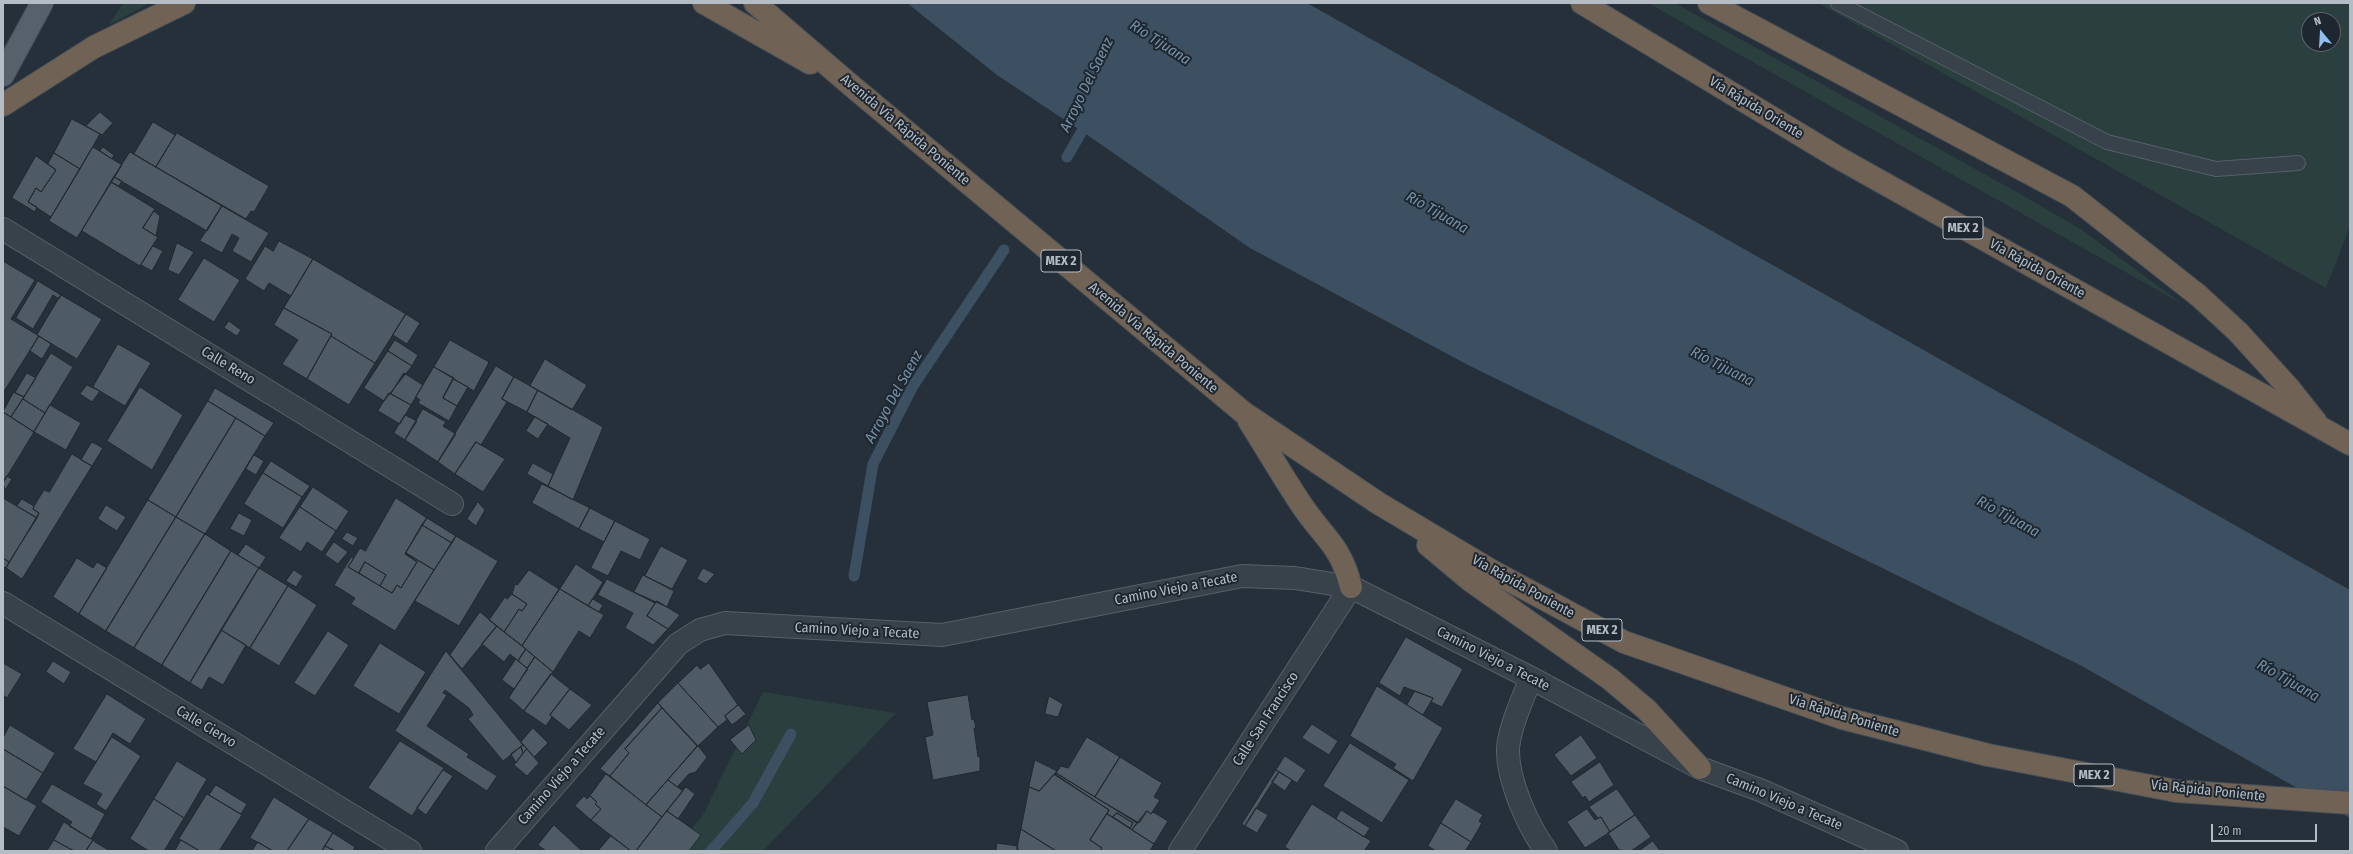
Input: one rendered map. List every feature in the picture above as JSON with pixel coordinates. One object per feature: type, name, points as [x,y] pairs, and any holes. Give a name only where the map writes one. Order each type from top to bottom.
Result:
[{"type":"highway","points":[[3,105],[94,47],[184,3]]},
{"type":"highway","points":[[704,3],[853,88]]},
{"type":"highway","name":"Avenida Vía Rápida Poniente","points":[[755,3],[853,88],[1244,413],[1378,503]]},
{"type":"highway","name":"Vía Rápida Oriente","points":[[1582,3],[1837,157],[2324,431],[2350,444]]},
{"type":"highway","points":[[1716,5],[2072,196],[2199,296],[2238,332],[2289,388],[2324,431]]},
{"type":"highway","points":[[1244,413],[1303,507],[1339,553],[1346,566],[1351,587]]},
{"type":"highway","points":[[1378,503],[1471,582],[1610,679],[1647,710],[1700,768]]},
{"type":"highway","name":"Vía Rápida Poniente","points":[[1378,503],[1492,571],[1624,642],[1842,718],[1988,755],[2176,791],[2350,803]]},
{"type":"main road","points":[[3,75],[42,3]]},
{"type":"street","name":"Calle Reno","points":[[3,229],[452,504]]},
{"type":"street","name":"Camino Viejo a Tecate","points":[[497,851],[678,644],[700,630],[725,623],[942,635],[1242,576],[1294,578],[1351,587],[1531,678],[1700,768],[1760,790],[1897,851]]},
{"type":"street","name":"Calle San Francisco","points":[[1180,851],[1351,587]]},
{"type":"street","name":"Calle Ciervo","points":[[3,603],[410,851]]},
{"type":"street","points":[[1531,678],[1520,706],[1508,748],[1512,779],[1536,846]]},
{"type":"lane","points":[[1838,3],[2107,142],[2216,169],[2298,163]]},
{"type":"green space","points":[[123,3],[150,3],[109,25]]},
{"type":"green space","points":[[1648,3],[1675,3],[2017,192],[2082,230],[2184,305]]},
{"type":"green space","points":[[1818,3],[2350,3],[2350,226],[2326,288]]},
{"type":"green space","points":[[763,692],[896,713],[763,851],[673,851],[703,815]]},
{"type":"water","name":"Río Tijuana","points":[[907,3],[1307,3],[2350,590],[2350,818],[2080,665],[1468,365],[1250,248],[1083,132],[997,75]]},
{"type":"building","points":[[100,112],[113,123],[102,135],[86,126]]},
{"type":"building","points":[[72,119],[100,134],[80,169],[54,153]]},
{"type":"building","points":[[153,122],[175,135],[156,167],[134,154]]},
{"type":"building","points":[[177,133],[269,186],[254,212],[251,211],[246,219],[156,167]]},
{"type":"building","points":[[93,147],[122,165],[77,238],[49,221]]},
{"type":"building","points":[[103,147],[114,155],[112,159],[100,151]]},
{"type":"building","points":[[130,152],[222,206],[207,231],[114,177]]},
{"type":"building","points":[[54,153],[80,169],[51,217],[28,202],[36,188],[41,192],[56,170],[48,164]]},
{"type":"building","points":[[36,156],[56,170],[41,192],[36,188],[28,202],[37,207],[35,212],[12,198]]},
{"type":"building","points":[[114,177],[122,181],[119,186],[111,182]]},
{"type":"building","points":[[111,182],[155,209],[143,228],[158,237],[140,266],[82,231]]},
{"type":"building","points":[[222,206],[269,233],[251,262],[232,251],[239,238],[232,234],[222,253],[200,241]]},
{"type":"building","points":[[154,211],[160,216],[156,236],[143,228]]},
{"type":"building","points":[[279,241],[313,259],[291,296],[269,283],[264,291],[245,279],[265,246],[273,251]]},
{"type":"building","points":[[177,243],[194,252],[179,275],[168,270]]},
{"type":"building","points":[[153,246],[163,251],[152,271],[141,265]]},
{"type":"building","points":[[204,258],[240,280],[214,322],[178,300]]},
{"type":"building","points":[[313,259],[406,314],[375,363],[331,336],[332,334],[284,308]]},
{"type":"building","points":[[3,261],[35,280],[11,319],[39,336],[3,393]]},
{"type":"building","points":[[38,281],[61,295],[59,299],[53,295],[33,329],[16,318]]},
{"type":"building","points":[[61,295],[102,319],[77,359],[37,335]]},
{"type":"building","points":[[284,308],[332,334],[307,379],[282,364],[298,340],[274,325]]},
{"type":"building","points":[[406,314],[420,323],[407,344],[393,335]]},
{"type":"building","points":[[229,321],[241,330],[237,336],[224,328]]},
{"type":"building","points":[[39,336],[51,344],[42,359],[30,351]]},
{"type":"building","points":[[331,336],[375,363],[349,405],[307,379]]},
{"type":"building","points":[[395,340],[418,355],[412,366],[388,351]]},
{"type":"building","points":[[450,340],[489,362],[474,391],[434,367]]},
{"type":"building","points":[[118,344],[151,363],[125,406],[93,387]]},
{"type":"building","points":[[388,351],[412,366],[384,401],[364,388]]},
{"type":"building","points":[[51,353],[73,367],[45,413],[23,399]]},
{"type":"building","points":[[545,359],[587,385],[572,410],[530,386]]},
{"type":"building","points":[[496,366],[514,377],[502,399],[507,402],[481,445],[476,442],[455,474],[438,462]]},
{"type":"building","points":[[434,367],[454,378],[443,398],[457,406],[449,421],[418,403],[420,400],[416,397]]},
{"type":"building","points":[[27,373],[36,378],[24,397],[15,393]]},
{"type":"building","points":[[404,373],[423,385],[411,405],[391,394]]},
{"type":"building","points":[[514,377],[538,390],[527,412],[502,399]]},
{"type":"building","points":[[453,379],[468,387],[457,406],[443,398]]},
{"type":"building","points":[[87,385],[100,391],[92,402],[80,394]]},
{"type":"building","points":[[140,387],[183,415],[152,470],[107,441]]},
{"type":"building","points":[[215,388],[274,423],[265,436],[208,401]]},
{"type":"building","points":[[538,390],[603,427],[573,500],[548,486],[570,438],[527,412]]},
{"type":"building","points":[[14,392],[24,397],[11,417],[3,412]]},
{"type":"building","points":[[389,393],[411,405],[400,424],[378,411]]},
{"type":"building","points":[[23,399],[45,413],[34,432],[11,417]]},
{"type":"building","points":[[208,401],[236,418],[176,517],[148,500]]},
{"type":"building","points":[[50,405],[81,423],[66,450],[34,432]]},
{"type":"building","points":[[423,409],[446,422],[443,426],[456,434],[438,462],[405,440]]},
{"type":"building","points":[[3,412],[34,432],[3,483]]},
{"type":"building","points":[[405,415],[417,421],[405,440],[394,433]]},
{"type":"building","points":[[535,417],[548,424],[538,439],[526,431]]},
{"type":"building","points":[[236,418],[265,436],[205,534],[176,517]]},
{"type":"building","points":[[92,442],[103,448],[92,466],[81,460]]},
{"type":"building","points":[[476,442],[505,459],[483,492],[455,474]]},
{"type":"building","points":[[72,454],[92,466],[22,579],[6,568],[39,513],[33,509],[34,506],[44,490],[49,492]]},
{"type":"building","points":[[254,455],[264,461],[256,475],[246,469]]},
{"type":"building","points":[[271,461],[310,486],[302,497],[263,473]]},
{"type":"building","points":[[533,463],[553,474],[548,486],[527,474]]},
{"type":"building","points":[[263,473],[302,497],[283,528],[244,504]]},
{"type":"building","points":[[7,476],[12,479],[5,490],[3,483]]},
{"type":"building","points":[[542,484],[590,508],[579,529],[532,503]]},
{"type":"building","points":[[313,487],[349,511],[336,531],[300,507]]},
{"type":"building","points":[[3,498],[37,518],[9,562],[3,558]]},
{"type":"building","points":[[396,498],[427,518],[405,554],[417,562],[401,588],[397,585],[392,593],[380,586],[386,575],[365,562],[359,573],[348,567],[360,548],[365,551]]},
{"type":"building","points":[[22,499],[34,506],[33,509],[39,513],[37,518],[17,506]]},
{"type":"building","points":[[148,500],[176,517],[106,631],[79,614]]},
{"type":"building","points":[[478,502],[485,510],[476,526],[467,519]]},
{"type":"building","points":[[106,505],[126,517],[117,531],[98,519]]},
{"type":"building","points":[[300,507],[336,531],[322,552],[307,542],[301,552],[279,538]]},
{"type":"building","points":[[590,508],[615,521],[604,542],[579,529]]},
{"type":"building","points":[[239,513],[252,520],[244,536],[230,529]]},
{"type":"building","points":[[176,517],[205,534],[134,648],[106,631]]},
{"type":"building","points":[[427,518],[456,536],[452,543],[422,525]]},
{"type":"building","points":[[615,521],[650,539],[640,560],[621,551],[608,576],[591,568]]},
{"type":"building","points":[[422,525],[452,543],[434,570],[406,553]]},
{"type":"building","points":[[347,532],[358,538],[353,546],[342,539]]},
{"type":"building","points":[[205,534],[231,551],[162,665],[134,648]]},
{"type":"building","points":[[456,536],[498,561],[459,626],[415,601]]},
{"type":"building","points":[[334,542],[348,552],[338,564],[325,555]]},
{"type":"building","points":[[246,544],[266,557],[259,568],[238,555]]},
{"type":"building","points":[[661,546],[688,560],[672,589],[645,576]]},
{"type":"building","points":[[231,551],[259,568],[190,683],[162,665]]},
{"type":"building","points":[[406,553],[434,570],[395,631],[351,604],[355,598],[334,585],[351,557],[354,558],[348,567],[392,593],[397,585],[401,588],[417,562]]},
{"type":"building","points":[[3,558],[9,562],[6,568],[3,567]]},
{"type":"building","points":[[77,558],[93,568],[97,562],[107,568],[79,614],[53,597]]},
{"type":"building","points":[[365,562],[386,575],[380,586],[359,573]]},
{"type":"building","points":[[576,564],[603,582],[588,606],[560,589]]},
{"type":"building","points":[[259,568],[288,586],[250,648],[221,630]]},
{"type":"building","points":[[703,568],[715,574],[706,584],[697,579]]},
{"type":"building","points":[[294,570],[303,576],[296,587],[286,581]]},
{"type":"building","points":[[529,570],[559,589],[522,646],[504,632],[519,609],[522,611],[527,604],[512,594],[515,584],[517,585]]},
{"type":"building","points":[[643,575],[674,591],[667,607],[634,592]]},
{"type":"building","points":[[607,579],[655,603],[647,616],[668,629],[653,645],[625,628],[633,613],[598,595]]},
{"type":"building","points":[[288,586],[317,605],[279,666],[250,648]]},
{"type":"building","points":[[560,589],[604,615],[590,638],[579,631],[553,672],[522,646]]},
{"type":"building","points":[[512,594],[527,604],[522,611],[519,609],[504,632],[489,620],[505,597],[507,599]]},
{"type":"building","points":[[593,599],[603,605],[599,612],[588,606]]},
{"type":"building","points":[[657,601],[680,615],[668,629],[647,616]]},
{"type":"building","points":[[480,612],[497,626],[462,669],[450,655]]},
{"type":"building","points":[[497,626],[526,649],[518,661],[510,654],[504,662],[482,644]]},
{"type":"building","points":[[221,630],[246,645],[223,685],[209,677],[202,690],[190,683]]},
{"type":"building","points":[[328,631],[349,645],[315,696],[294,683]]},
{"type":"building","points":[[1406,637],[1463,669],[1442,707],[1431,702],[1433,698],[1404,687],[1400,696],[1379,683]]},
{"type":"building","points":[[380,643],[426,672],[399,714],[353,686]]},
{"type":"building","points":[[526,649],[535,657],[527,668],[518,661]]},
{"type":"building","points":[[446,651],[523,745],[503,761],[468,719],[473,715],[469,708],[445,690],[443,693],[447,695],[427,726],[469,754],[467,757],[497,776],[487,791],[395,731]]},
{"type":"building","points":[[535,657],[553,672],[524,711],[509,698]]},
{"type":"building","points":[[516,659],[528,669],[514,689],[502,680]]},
{"type":"building","points":[[53,661],[71,672],[64,684],[46,672]]},
{"type":"building","points":[[3,663],[22,674],[7,698],[3,695]]},
{"type":"building","points":[[709,663],[738,705],[725,716],[727,720],[718,727],[678,683],[697,665],[700,669]]},
{"type":"building","points":[[551,674],[570,689],[550,715],[552,717],[546,726],[524,711]]},
{"type":"building","points":[[678,683],[718,727],[698,746],[658,703]]},
{"type":"building","points":[[1377,686],[1443,728],[1413,781],[1393,768],[1396,764],[1350,736]]},
{"type":"building","points":[[570,689],[592,705],[569,730],[550,715]]},
{"type":"building","points":[[1415,691],[1433,698],[1423,715],[1407,705]]},
{"type":"building","points":[[107,694],[146,719],[130,744],[113,733],[96,762],[73,749]]},
{"type":"building","points":[[968,695],[972,720],[974,719],[976,728],[974,728],[978,757],[980,756],[980,771],[933,780],[925,737],[933,735],[927,702]]},
{"type":"building","points":[[1049,696],[1063,704],[1058,717],[1045,714]]},
{"type":"building","points":[[658,703],[662,708],[625,749],[629,753],[610,776],[600,769]]},
{"type":"building","points":[[738,705],[746,714],[732,725],[725,716]]},
{"type":"building","points":[[662,708],[697,746],[646,805],[610,776],[629,753],[625,749]]},
{"type":"building","points":[[1312,724],[1338,741],[1329,755],[1302,738]]},
{"type":"building","points":[[10,725],[55,753],[43,773],[3,749],[3,738]]},
{"type":"building","points":[[749,725],[756,740],[742,754],[730,740]]},
{"type":"building","points":[[533,728],[548,743],[534,757],[521,742]]},
{"type":"building","points":[[1581,735],[1597,758],[1571,776],[1554,755]]},
{"type":"building","points":[[112,737],[141,756],[106,811],[96,804],[102,794],[83,784]]},
{"type":"building","points":[[1087,737],[1120,757],[1095,797],[1056,773],[1061,766],[1068,768]]},
{"type":"building","points":[[400,741],[444,768],[412,816],[368,788]]},
{"type":"building","points":[[1350,743],[1409,780],[1382,823],[1323,786]]},
{"type":"building","points":[[523,745],[527,749],[523,753],[521,747]]},
{"type":"building","points":[[698,746],[707,757],[696,772],[689,774],[677,787],[668,780]]},
{"type":"building","points":[[521,747],[523,753],[516,763],[511,754]]},
{"type":"building","points":[[3,749],[43,773],[26,800],[3,786]]},
{"type":"building","points":[[527,749],[539,763],[527,776],[514,765]]},
{"type":"building","points":[[1285,756],[1306,770],[1297,783],[1276,770]]},
{"type":"building","points":[[1120,757],[1162,783],[1154,797],[1160,800],[1151,814],[1147,811],[1139,823],[1095,797]]},
{"type":"building","points":[[1035,760],[1057,771],[1039,791],[1029,787]]},
{"type":"building","points":[[177,761],[207,779],[184,818],[154,799]]},
{"type":"building","points":[[1600,762],[1614,785],[1589,802],[1585,796],[1583,798],[1571,782]]},
{"type":"building","points":[[443,770],[453,776],[426,815],[417,808]]},
{"type":"building","points":[[1276,770],[1279,772],[1245,826],[1242,824]]},
{"type":"building","points":[[1279,772],[1292,780],[1285,791],[1272,782]]},
{"type":"building","points":[[1056,773],[1137,823],[1132,830],[1130,828],[1133,823],[1117,813],[1113,817],[1107,814],[1109,810],[1055,775]]},
{"type":"building","points":[[606,774],[662,817],[636,851],[631,851],[591,820],[601,809],[595,804],[597,802],[590,796]]},
{"type":"building","points":[[1055,774],[1109,810],[1090,840],[1102,848],[1100,851],[1056,851],[1021,829],[1029,787],[1039,791]]},
{"type":"building","points":[[668,780],[683,791],[662,817],[646,805]]},
{"type":"building","points":[[52,784],[105,814],[91,839],[69,826],[72,822],[41,802]]},
{"type":"building","points":[[216,785],[247,804],[241,814],[209,795]]},
{"type":"building","points":[[3,786],[37,806],[19,836],[3,827]]},
{"type":"building","points":[[686,787],[695,794],[678,819],[667,811]]},
{"type":"building","points":[[1617,789],[1635,815],[1610,832],[1601,817],[1598,818],[1589,807]]},
{"type":"building","points":[[207,794],[242,815],[219,851],[200,851],[179,839]]},
{"type":"building","points":[[584,796],[587,799],[590,796],[597,802],[595,804],[601,809],[591,820],[575,806]]},
{"type":"building","points":[[274,797],[309,819],[287,851],[273,851],[250,838]]},
{"type":"building","points":[[154,799],[184,818],[164,851],[149,851],[130,839]]},
{"type":"building","points":[[1456,799],[1483,815],[1479,821],[1482,823],[1471,842],[1441,823]]},
{"type":"building","points":[[1312,804],[1371,841],[1364,851],[1291,851],[1285,847]]},
{"type":"building","points":[[1256,808],[1268,815],[1257,833],[1245,826]]},
{"type":"building","points":[[1587,809],[1595,820],[1601,817],[1610,832],[1585,848],[1567,822]]},
{"type":"building","points":[[1341,810],[1370,828],[1364,837],[1336,819]]},
{"type":"building","points":[[667,811],[701,835],[689,851],[636,851]]},
{"type":"building","points":[[1147,811],[1151,814],[1153,812],[1168,821],[1154,844],[1132,830]]},
{"type":"building","points":[[1117,813],[1133,823],[1130,828],[1113,817]]},
{"type":"building","points":[[1107,814],[1154,844],[1150,851],[1100,851],[1102,848],[1090,840]]},
{"type":"building","points":[[1635,815],[1651,837],[1631,851],[1619,850],[1608,833]]},
{"type":"building","points":[[309,819],[333,833],[322,851],[287,851]]},
{"type":"building","points":[[64,822],[93,840],[86,851],[74,851],[54,840]]},
{"type":"building","points":[[1441,823],[1471,842],[1465,851],[1436,851],[1428,846]]},
{"type":"building","points":[[554,825],[582,851],[546,851],[538,845]]},
{"type":"building","points":[[1021,829],[1056,851],[1021,851],[1017,849]]},
{"type":"building","points":[[333,833],[355,847],[353,851],[335,851],[325,846]]},
{"type":"building","points":[[611,836],[631,851],[598,851]]},
{"type":"building","points":[[54,840],[74,851],[47,851]]},
{"type":"building","points":[[93,840],[95,842],[110,851],[86,851]]},
{"type":"building","points":[[181,840],[200,851],[175,851]]},
{"type":"building","points":[[1653,841],[1660,851],[1639,851]]},
{"type":"building","points":[[258,842],[273,851],[252,851]]},
{"type":"building","points":[[997,843],[1018,846],[1017,851],[996,851]]},
{"type":"building","points":[[325,846],[335,851],[322,851]]},
{"type":"waterway","name":"Arroyo Del Saenz","points":[[1067,157],[1089,119]]},
{"type":"waterway","name":"Arroyo Del Saenz","points":[[854,576],[873,464],[913,386],[1004,250]]},
{"type":"waterway","name":"Arroyo Del Saenz","points":[[711,851],[753,803],[791,734]]}]
